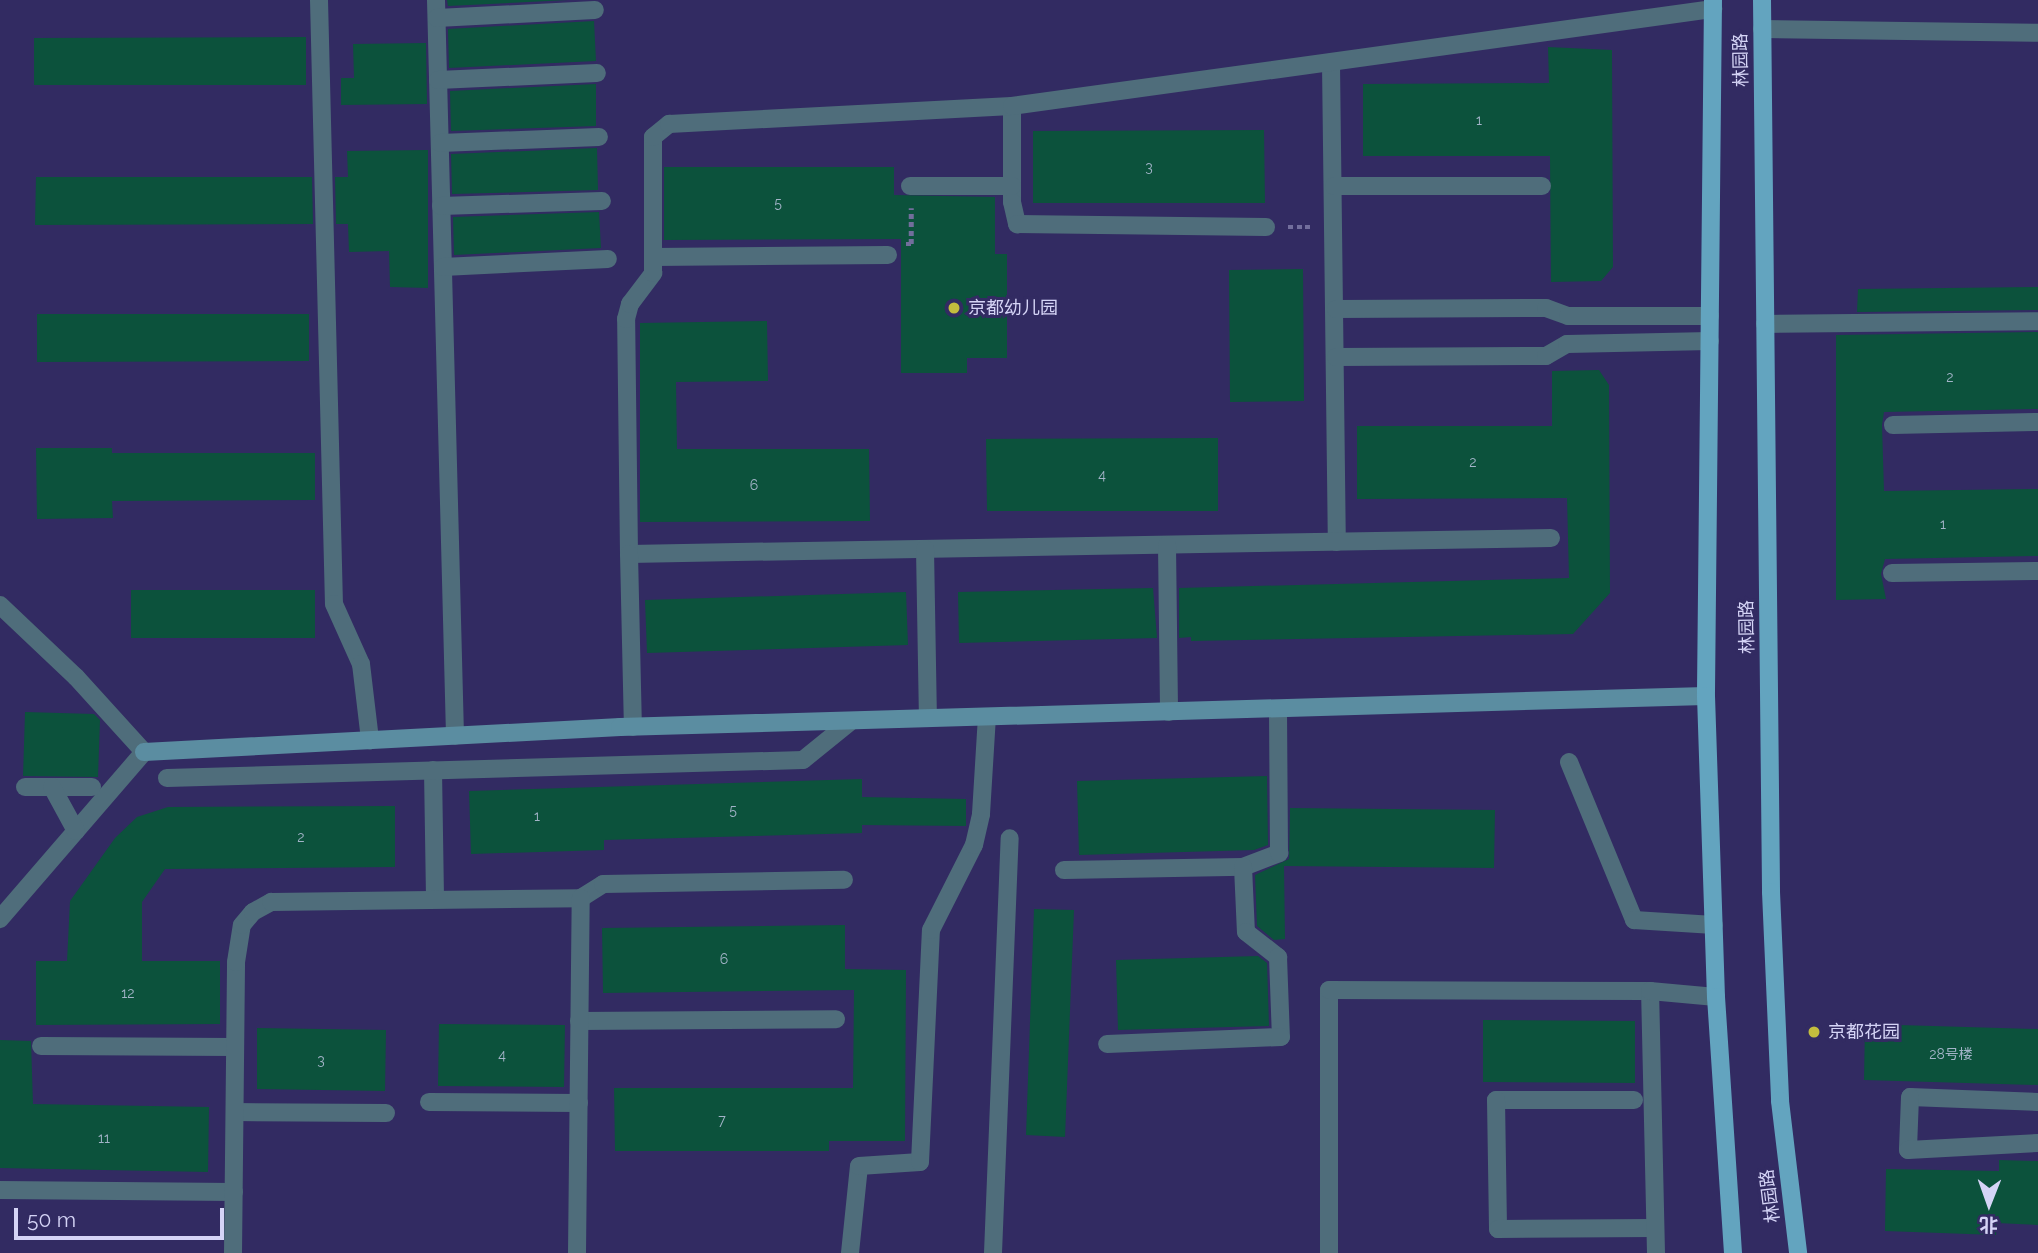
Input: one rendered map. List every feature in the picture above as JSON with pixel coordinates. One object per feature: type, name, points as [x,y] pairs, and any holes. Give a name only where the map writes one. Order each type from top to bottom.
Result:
[{"type":"main road","name":"林园路","points":[[1762,0],[1771,892],[1780,1101],[1798,1253]]},
{"type":"main road","name":"林园路","points":[[1713,5],[1706,696],[1716,997],[1733,1253]]},
{"type":"street","points":[[319,0],[334,604],[361,664],[370,740]]},
{"type":"street","points":[[633,727],[626,319],[630,304],[653,273],[651,150],[658,129],[669,124],[1012,106],[1331,65],[1713,5]]},
{"type":"street","points":[[455,736],[436,9],[595,10]]},
{"type":"street","points":[[1762,29],[2038,33]]},
{"type":"street","points":[[1331,65],[1335,186],[1337,541]]},
{"type":"street","points":[[438,80],[597,73]]},
{"type":"street","points":[[1012,106],[1012,186],[1017,224],[1266,226]]},
{"type":"street","points":[[440,143],[599,137]]},
{"type":"street","points":[[910,186],[1012,186]]},
{"type":"street","points":[[1335,186],[1542,186]]},
{"type":"street","points":[[442,206],[601,201]]},
{"type":"street","points":[[653,257],[888,255]]},
{"type":"street","points":[[443,267],[608,259]]},
{"type":"street","points":[[1336,309],[1546,308],[1568,316],[1710,316]]},
{"type":"street","points":[[1765,324],[2038,321]]},
{"type":"street","points":[[1336,356],[1546,356],[1567,344],[1710,341]]},
{"type":"street","points":[[1893,425],[2038,422]]},
{"type":"street","points":[[629,554],[1551,538]]},
{"type":"street","points":[[1167,545],[1168,712]]},
{"type":"street","points":[[925,549],[928,719]]},
{"type":"street","points":[[1892,573],[2038,571]]},
{"type":"street","points":[[0,605],[76,677],[144,752]]},
{"type":"street","points":[[0,919],[144,752],[633,727],[1706,696]]},
{"type":"street","points":[[1064,870],[1243,867],[1279,853],[1278,709]]},
{"type":"street","points":[[850,1253],[859,1166],[920,1162],[931,930],[974,845],[981,814],[987,717]]},
{"type":"street","points":[[167,778],[803,760],[850,721]]},
{"type":"street","points":[[1569,762],[1634,919],[1714,925]]},
{"type":"street","points":[[433,770],[435,898]]},
{"type":"street","points":[[24,787],[92,787]]},
{"type":"street","points":[[52,787],[76,831]]},
{"type":"street","points":[[993,1253],[1010,838]]},
{"type":"street","points":[[1107,1044],[1281,1037],[1278,957],[1246,932],[1243,867]]},
{"type":"street","points":[[233,1253],[238,939],[253,912],[271,902],[581,898],[603,884],[844,880]]},
{"type":"street","points":[[577,1253],[581,898]]},
{"type":"street","points":[[1329,1253],[1329,990],[1650,991],[1716,997]]},
{"type":"street","points":[[1650,991],[1656,1253]]},
{"type":"street","points":[[579,1021],[836,1018]]},
{"type":"street","points":[[40,1046],[235,1047]]},
{"type":"street","points":[[2038,1102],[1910,1097],[1908,1150],[2038,1143]]},
{"type":"street","points":[[1634,1100],[1496,1100],[1498,1229],[1655,1228]]},
{"type":"street","points":[[429,1102],[579,1103]]},
{"type":"street","points":[[235,1112],[386,1113]]},
{"type":"street","points":[[0,1190],[234,1192]]},
{"type":"path","points":[[888,255],[888,245],[911,244],[910,186]]},
{"type":"path","points":[[1266,226],[1335,227]]},
{"type":"building","points":[[447,0],[568,0],[448,6]]},
{"type":"building","points":[[594,21],[596,61],[449,68],[448,29]]},
{"type":"building","points":[[306,37],[306,85],[34,85],[34,38]]},
{"type":"building","points":[[426,43],[427,104],[341,105],[341,78],[354,78],[353,44]]},
{"type":"building","points":[[1548,47],[1612,50],[1613,267],[1601,281],[1551,282],[1550,156],[1363,156],[1363,84],[1549,83]]},
{"type":"building","points":[[596,84],[596,126],[451,131],[450,91]]},
{"type":"building","points":[[1264,130],[1265,203],[1033,203],[1033,131]]},
{"type":"building","points":[[597,148],[598,190],[452,194],[451,154]]},
{"type":"building","points":[[428,150],[428,288],[390,287],[389,251],[349,252],[348,224],[336,224],[335,177],[348,177],[347,151]]},
{"type":"building","points":[[664,167],[894,167],[894,195],[995,197],[995,254],[1007,254],[1007,358],[967,358],[967,373],[901,373],[901,239],[664,240]]},
{"type":"building","points":[[36,177],[312,177],[313,224],[35,225]]},
{"type":"building","points":[[599,212],[601,248],[454,255],[453,217]]},
{"type":"building","points":[[1303,269],[1304,401],[1230,402],[1229,270]]},
{"type":"building","points":[[2038,287],[2038,310],[1857,312],[1858,289]]},
{"type":"building","points":[[37,314],[309,314],[309,361],[37,362]]},
{"type":"building","points":[[767,321],[768,381],[676,382],[677,449],[869,449],[870,521],[640,522],[640,323]]},
{"type":"building","points":[[2038,332],[2038,409],[1884,412],[1882,425],[1884,491],[2038,489],[2038,556],[1885,559],[1881,574],[1886,599],[1836,600],[1836,335]]},
{"type":"building","points":[[1599,370],[1609,385],[1610,593],[1573,634],[1191,641],[1191,637],[1179,638],[1179,588],[1569,578],[1567,498],[1357,499],[1357,426],[1552,426],[1552,371]]},
{"type":"building","points":[[1218,438],[1218,511],[987,511],[986,439]]},
{"type":"building","points":[[36,448],[112,448],[112,453],[315,453],[315,500],[112,501],[113,518],[37,519]]},
{"type":"building","points":[[1153,588],[1157,638],[959,643],[958,592]]},
{"type":"building","points":[[131,590],[315,590],[315,638],[131,638]]},
{"type":"building","points":[[906,592],[908,645],[647,653],[645,600]]},
{"type":"building","points":[[25,712],[94,714],[100,720],[98,777],[23,776]]},
{"type":"building","points":[[1267,776],[1268,845],[1254,850],[1079,855],[1077,781]]},
{"type":"building","points":[[862,779],[862,797],[966,799],[966,826],[862,825],[862,833],[604,840],[604,850],[471,854],[469,791]]},
{"type":"building","points":[[395,806],[395,867],[165,869],[142,902],[142,961],[220,961],[220,1024],[36,1025],[36,961],[67,961],[70,901],[115,838],[137,817],[168,807]]},
{"type":"building","points":[[1290,808],[1495,810],[1494,868],[1284,866],[1285,939],[1274,940],[1257,926],[1255,875],[1289,859]]},
{"type":"building","points":[[1034,909],[1074,910],[1065,1137],[1026,1135]]},
{"type":"building","points":[[845,925],[845,969],[906,970],[905,1141],[829,1141],[829,1151],[615,1151],[614,1088],[853,1088],[854,990],[603,993],[602,928]]},
{"type":"building","points":[[1258,956],[1267,963],[1269,1026],[1118,1030],[1116,960]]},
{"type":"building","points":[[1483,1020],[1635,1021],[1635,1083],[1483,1082]]},
{"type":"building","points":[[439,1024],[565,1025],[564,1087],[438,1086]]},
{"type":"building","points":[[1865,1024],[2038,1029],[2038,1085],[1864,1080]]},
{"type":"building","points":[[257,1028],[386,1030],[385,1091],[257,1089]]},
{"type":"building","points":[[0,1040],[31,1041],[33,1104],[209,1107],[208,1172],[0,1168]]},
{"type":"building","points":[[1999,1160],[2038,1161],[2038,1225],[1997,1223],[1996,1235],[1885,1231],[1886,1169],[1999,1171]]},
{"type":"place","name":"京都幼儿园","points":[[954,308]]},
{"type":"place","name":"京都花园","points":[[1814,1032]]}]
